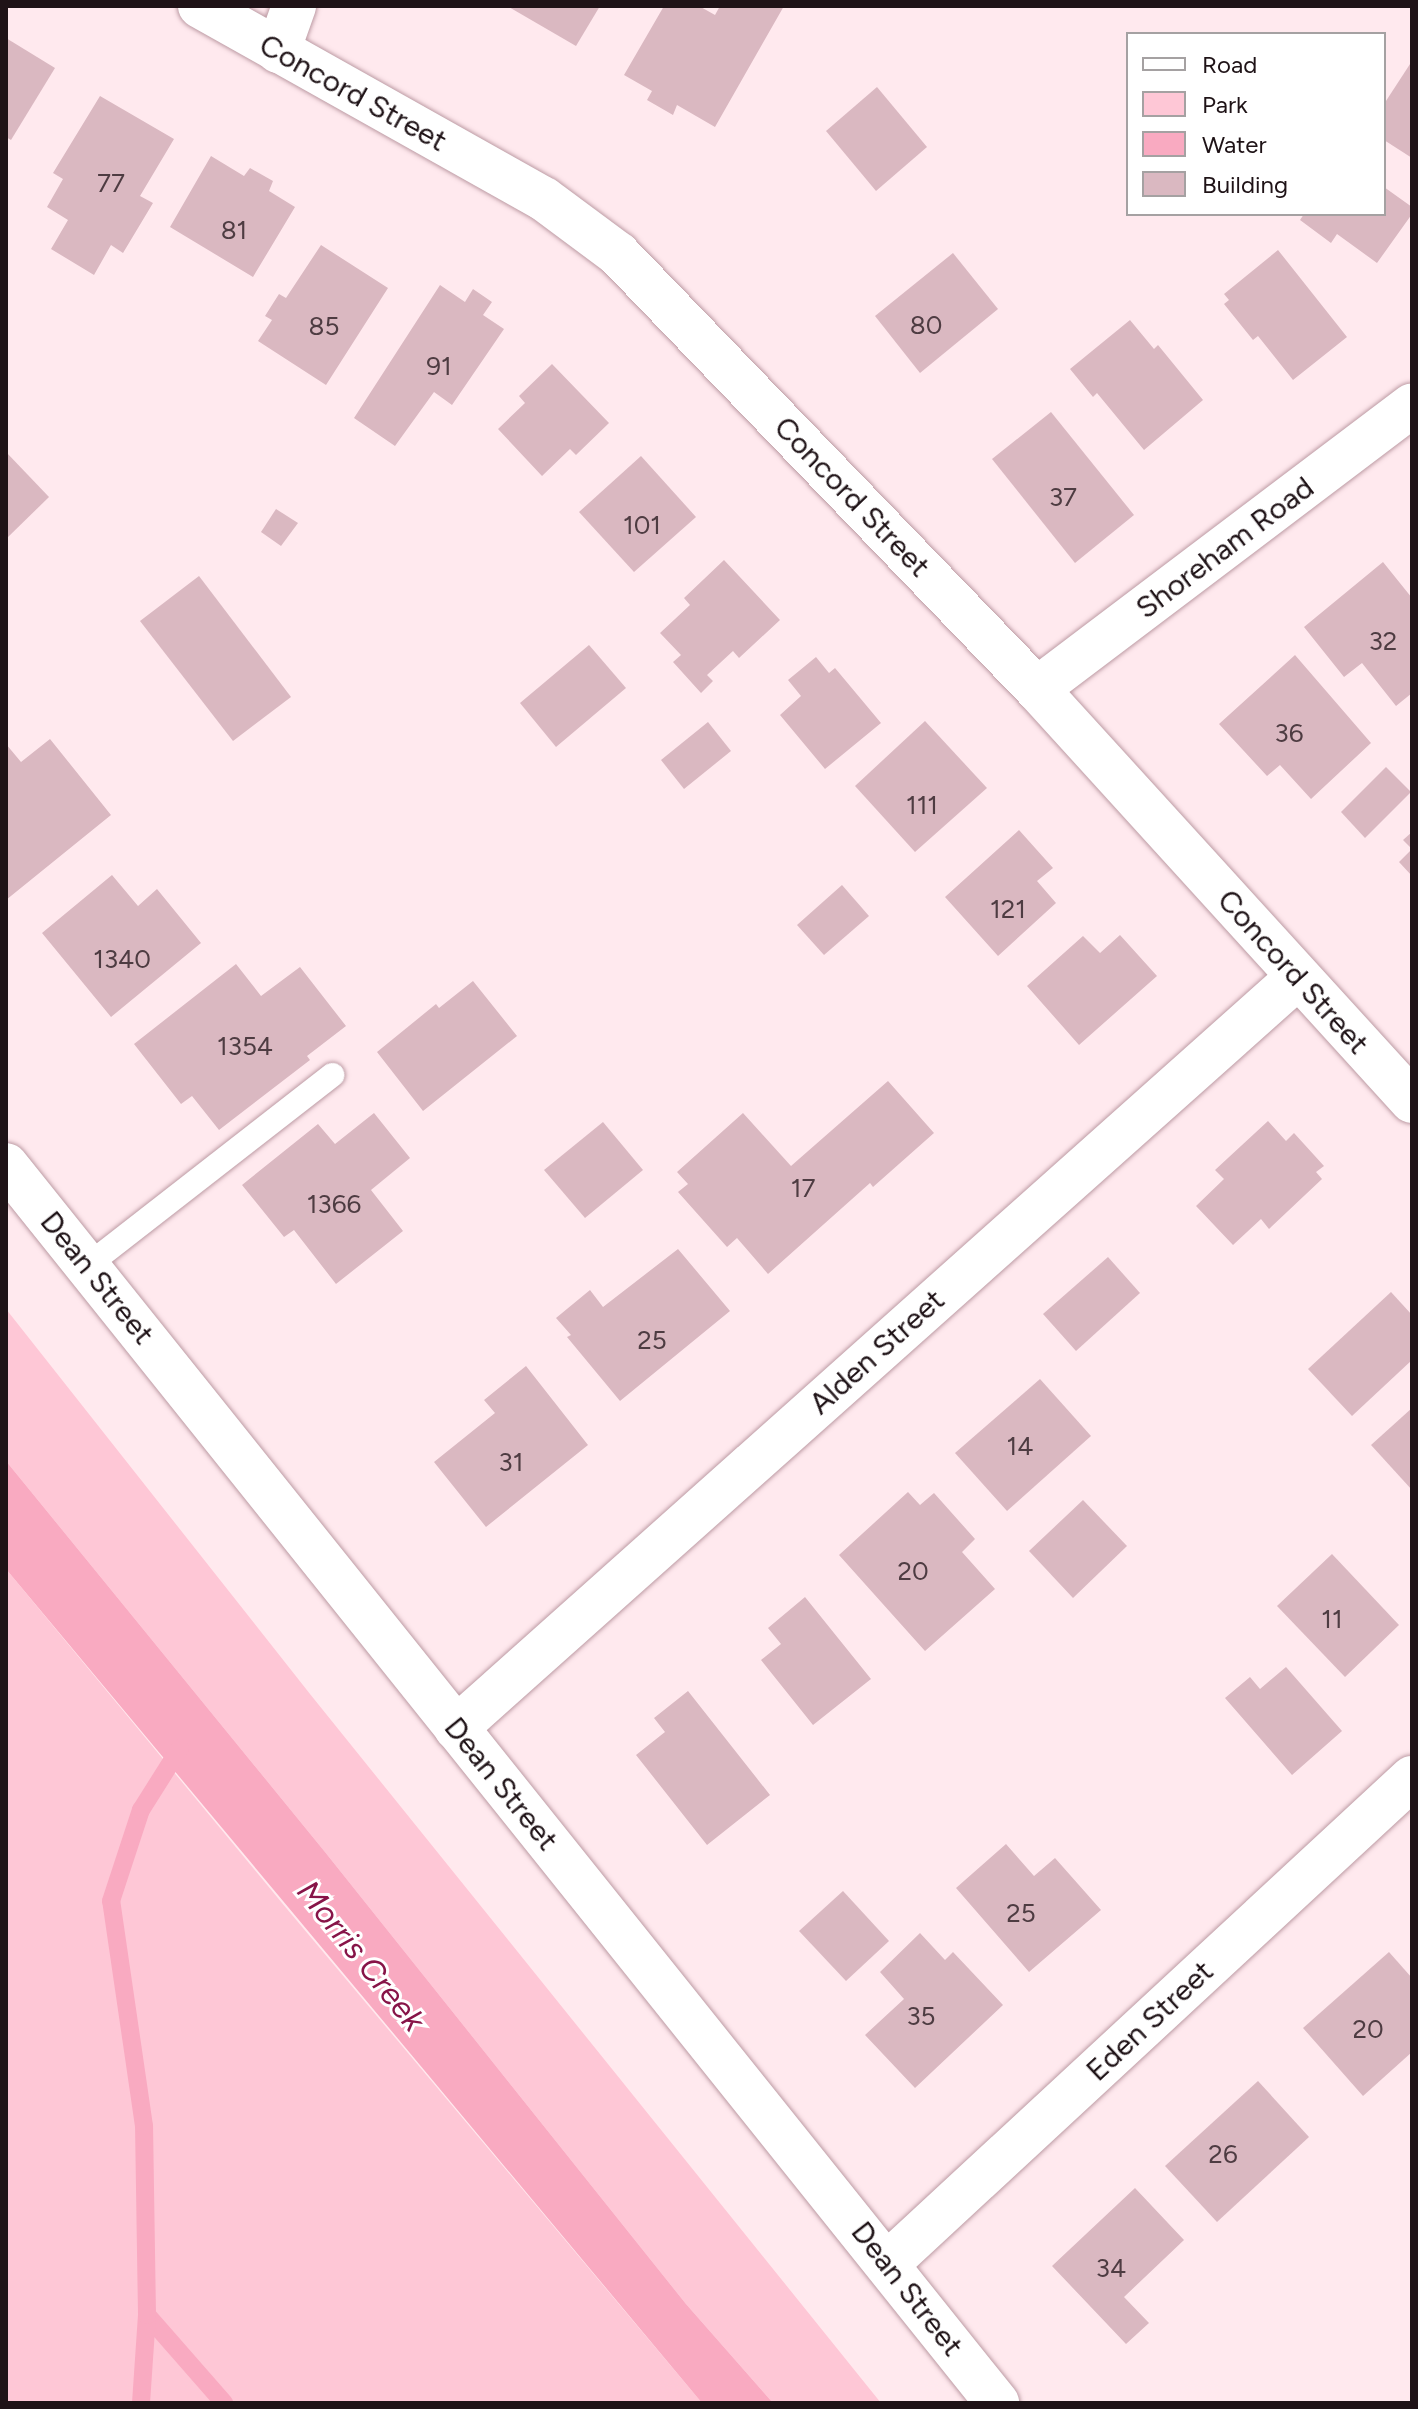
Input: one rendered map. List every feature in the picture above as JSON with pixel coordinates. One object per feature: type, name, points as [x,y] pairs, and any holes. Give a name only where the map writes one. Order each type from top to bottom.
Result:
[{"type":"street","name":"Concord Street","points":[[200,6],[544,199],[618,254],[1037,689],[1412,1101]]},
{"type":"street","points":[[278,51],[294,6]]},
{"type":"street","name":"Shoreham Road","points":[[1037,689],[1412,405]]},
{"type":"street","name":"Alden Street","points":[[456,1728],[1298,977]]},
{"type":"street","name":"Dean Street","points":[[6,1165],[997,2403]]},
{"type":"street","name":"Eden Street","points":[[888,2263],[1412,1778]]},
{"type":"lane","points":[[87,1266],[332,1075]]},
{"type":"green space","points":[[6,1309],[310,1694],[881,2403],[773,2403],[686,2304],[325,1852],[6,1461]]},
{"type":"green space","points":[[6,1569],[282,1903],[702,2403],[6,2403]]},
{"type":"water","name":"Morris Creek","points":[[6,1461],[325,1852],[686,2304],[773,2403],[702,2403],[6,1569]]},
{"type":"building","points":[[507,6],[600,6],[576,46]]},
{"type":"building","points":[[664,6],[699,6],[715,15],[720,6],[784,6],[715,127],[677,105],[673,115],[647,100],[652,91],[624,75]]},
{"type":"building","points":[[6,38],[55,68],[11,140],[6,137]]},
{"type":"building","points":[[1412,61],[1412,158],[1386,141],[1386,101]]},
{"type":"building","points":[[877,87],[927,147],[876,191],[826,131]]},
{"type":"building","points":[[100,96],[174,139],[140,196],[153,203],[123,253],[111,245],[94,275],[51,249],[68,220],[47,207],[63,179],[53,173]]},
{"type":"building","points":[[211,156],[244,176],[250,168],[273,181],[269,191],[295,207],[253,277],[170,227]]},
{"type":"building","points":[[1386,188],[1412,207],[1412,214],[1377,263],[1337,234],[1331,243],[1300,220],[1303,216],[1386,216]]},
{"type":"building","points":[[321,245],[388,288],[326,385],[258,341],[272,320],[265,316],[279,294],[286,298]]},
{"type":"building","points":[[1278,250],[1347,337],[1293,380],[1258,336],[1253,340],[1224,304],[1229,300],[1224,294]]},
{"type":"building","points":[[953,253],[998,309],[920,373],[875,316]]},
{"type":"building","points":[[440,285],[465,302],[473,289],[492,302],[483,315],[504,329],[452,405],[434,392],[395,446],[354,418]]},
{"type":"building","points":[[1130,320],[1154,349],[1158,345],[1203,400],[1144,450],[1097,393],[1093,397],[1070,369]]},
{"type":"building","points":[[552,364],[609,423],[576,455],[570,449],[542,476],[498,429],[525,403],[519,396]]},
{"type":"building","points":[[1051,412],[1134,515],[1075,563],[992,459]]},
{"type":"building","points":[[6,452],[49,497],[6,539]]},
{"type":"building","points":[[641,456],[696,517],[634,572],[579,512]]},
{"type":"building","points":[[276,509],[298,523],[281,546],[261,532]]},
{"type":"building","points":[[724,560],[780,620],[739,658],[733,651],[707,675],[713,681],[701,693],[673,662],[681,655],[660,633],[690,605],[684,598]]},
{"type":"building","points":[[1383,562],[1412,598],[1412,693],[1396,706],[1362,663],[1344,677],[1304,627]]},
{"type":"building","points":[[199,576],[291,697],[233,741],[140,621]]},
{"type":"building","points":[[589,645],[626,688],[556,747],[520,703]]},
{"type":"building","points":[[1295,655],[1371,743],[1311,799],[1280,765],[1267,776],[1219,724]]},
{"type":"building","points":[[816,657],[829,673],[835,668],[881,723],[825,769],[780,715],[801,696],[788,680]]},
{"type":"building","points":[[925,721],[987,788],[915,852],[855,786]]},
{"type":"building","points":[[708,722],[731,751],[684,789],[661,760]]},
{"type":"building","points":[[50,739],[111,815],[6,900],[6,744],[21,762]]},
{"type":"building","points":[[1386,767],[1411,792],[1365,838],[1341,812]]},
{"type":"building","points":[[1019,830],[1053,868],[1037,881],[1056,903],[998,956],[945,897]]},
{"type":"building","points":[[1412,832],[1412,849],[1403,840]]},
{"type":"building","points":[[1412,849],[1412,876],[1399,862]]},
{"type":"building","points":[[112,875],[138,906],[157,889],[201,943],[111,1017],[42,933]]},
{"type":"building","points":[[842,885],[869,916],[824,955],[797,925]]},
{"type":"building","points":[[1120,935],[1157,976],[1079,1045],[1027,986],[1083,936],[1100,953]]},
{"type":"building","points":[[236,964],[261,996],[300,967],[346,1026],[307,1056],[310,1060],[219,1130],[192,1096],[181,1104],[134,1044]]},
{"type":"building","points":[[473,981],[517,1036],[423,1111],[377,1052],[436,1004],[439,1008]]},
{"type":"building","points":[[888,1081],[934,1133],[873,1187],[870,1183],[768,1274],[737,1238],[727,1247],[678,1192],[688,1184],[677,1172],[743,1113],[791,1166]]},
{"type":"building","points":[[374,1113],[410,1158],[371,1190],[403,1231],[336,1284],[294,1230],[284,1237],[242,1185],[318,1124],[335,1144]]},
{"type":"building","points":[[1268,1121],[1286,1141],[1294,1133],[1324,1166],[1316,1172],[1322,1179],[1269,1229],[1261,1219],[1233,1245],[1196,1206],[1224,1179],[1215,1170]]},
{"type":"building","points":[[603,1122],[643,1170],[585,1218],[544,1170]]},
{"type":"building","points":[[678,1249],[730,1311],[620,1401],[567,1337],[571,1335],[556,1318],[590,1290],[603,1307]]},
{"type":"building","points":[[1108,1257],[1140,1293],[1076,1351],[1043,1314]]},
{"type":"building","points":[[1391,1292],[1412,1315],[1412,1360],[1352,1416],[1308,1369]]},
{"type":"building","points":[[526,1366],[588,1445],[486,1527],[434,1462],[495,1413],[484,1400]]},
{"type":"building","points":[[1040,1379],[1091,1436],[1007,1511],[955,1453]]},
{"type":"building","points":[[1412,1408],[1412,1490],[1371,1445]]},
{"type":"building","points":[[908,1492],[920,1505],[934,1493],[975,1539],[962,1552],[995,1589],[925,1651],[839,1555]]},
{"type":"building","points":[[1083,1500],[1127,1546],[1073,1598],[1029,1551]]},
{"type":"building","points":[[1332,1554],[1399,1625],[1345,1677],[1277,1606]]},
{"type":"building","points":[[805,1597],[871,1679],[813,1725],[761,1660],[781,1644],[768,1628]]},
{"type":"building","points":[[1286,1667],[1342,1731],[1292,1775],[1225,1698],[1250,1677],[1260,1689]]},
{"type":"building","points":[[688,1691],[770,1795],[707,1845],[636,1755],[665,1732],[654,1718]]},
{"type":"building","points":[[1006,1844],[1034,1876],[1055,1858],[1101,1910],[1029,1972],[956,1888]]},
{"type":"building","points":[[843,1891],[889,1941],[846,1981],[799,1931]]},
{"type":"building","points":[[920,1933],[945,1960],[953,1952],[1003,2005],[915,2088],[865,2035],[904,1999],[880,1972]]},
{"type":"building","points":[[1389,1952],[1412,1978],[1412,2052],[1363,2096],[1303,2028]]},
{"type":"building","points":[[1258,2081],[1309,2137],[1217,2222],[1165,2166]]},
{"type":"building","points":[[1135,2188],[1184,2240],[1124,2297],[1149,2323],[1126,2344],[1052,2266]]},
{"type":"waterway","points":[[141,2403],[147,2315],[144,2126],[111,1901],[141,1810],[180,1748]]},
{"type":"waterway","points":[[147,2315],[224,2403]]}]
